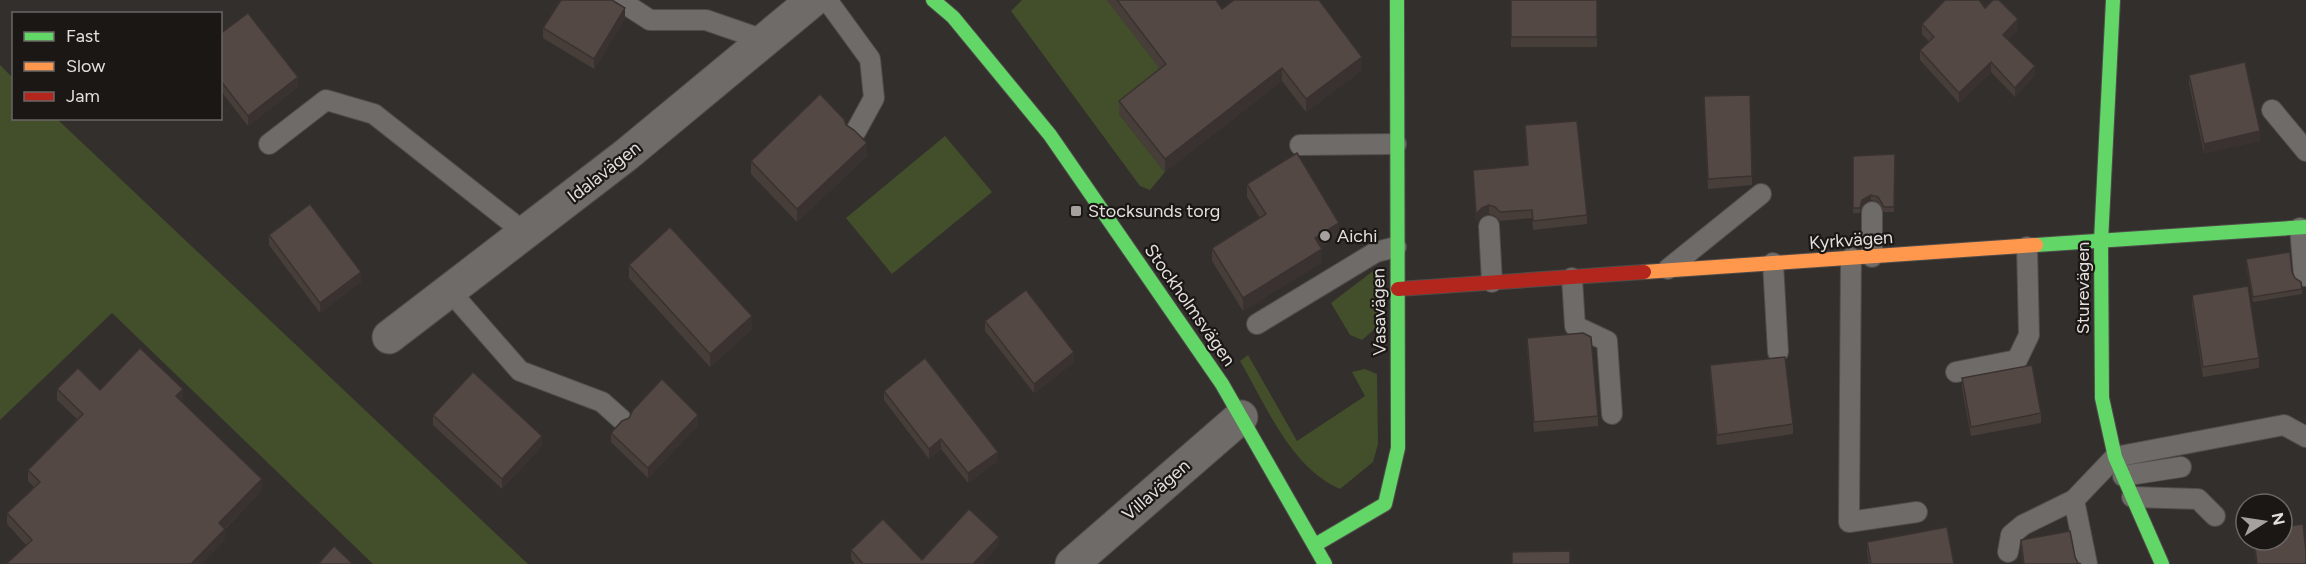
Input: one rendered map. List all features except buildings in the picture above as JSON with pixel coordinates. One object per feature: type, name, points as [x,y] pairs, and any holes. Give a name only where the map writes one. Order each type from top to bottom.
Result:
[{"type":"street","name":"Idalavägen","points":[[389,337],[626,155],[813,0]]},
{"type":"street","name":"Stockholmsvägen","points":[[933,0],[953,17],[1050,135],[1206,361],[1241,417],[1325,564]]},
{"type":"street","name":"Vasavägen","points":[[1315,545],[1385,504],[1398,448],[1397,0]]},
{"type":"street","name":"Sturevägen","points":[[2114,0],[2101,241],[2102,398],[2115,457],[2162,564]]},
{"type":"street","name":"Kyrkvägen","points":[[1398,289],[2303,227]]},
{"type":"street","name":"Villavägen","points":[[1072,564],[1241,417]]},
{"type":"lane","points":[[619,0],[650,20],[706,20],[764,40]]},
{"type":"lane","points":[[827,0],[870,59],[873,98],[856,131]]},
{"type":"lane","points":[[269,144],[326,100],[374,114],[525,233]]},
{"type":"lane","points":[[2272,111],[2306,151]]},
{"type":"lane","points":[[1300,145],[1396,144]]},
{"type":"lane","points":[[1666,271],[1761,194]]},
{"type":"lane","points":[[1872,212],[1872,257]]},
{"type":"lane","points":[[1489,226],[1492,282]]},
{"type":"lane","points":[[2303,227],[2304,276]]},
{"type":"lane","points":[[1257,324],[1376,252],[1396,247]]},
{"type":"lane","points":[[1956,372],[2017,360],[2029,335],[2027,247]]},
{"type":"lane","points":[[1851,258],[1849,522],[1917,512]]},
{"type":"lane","points":[[1773,263],[1778,352]]},
{"type":"lane","points":[[1572,278],[1575,326],[1607,341],[1612,414]]},
{"type":"lane","points":[[449,290],[520,371],[602,402],[621,419]]},
{"type":"lane","points":[[2008,552],[2011,535],[2074,500],[2115,457],[2284,425],[2306,437]]},
{"type":"lane","points":[[2123,476],[2181,467]]},
{"type":"lane","points":[[2132,497],[2198,499],[2215,516]]},
{"type":"lane","points":[[2074,500],[2087,564]]},
{"type":"green space","points":[[1022,0],[1107,0],[1160,68],[1155,86],[1119,114],[1165,172],[1150,190],[1140,186],[1011,11]]},
{"type":"green space","points":[[0,65],[12,77],[12,120],[58,120],[528,564],[373,564],[112,313],[0,420]]},
{"type":"green space","points":[[945,136],[992,192],[892,274],[846,218]]},
{"type":"green space","points":[[1377,268],[1378,326],[1362,340],[1350,335],[1331,303]]},
{"type":"green space","points":[[1248,355],[1297,441],[1365,396],[1352,372],[1365,369],[1377,374],[1378,444],[1373,462],[1340,489],[1322,479],[1293,450],[1270,415],[1240,361]]},
{"type":"traffic: fast","points":[[933,0],[953,17],[1050,135],[1222,384],[1325,564]]},
{"type":"traffic: fast","points":[[1315,545],[1385,504],[1398,448],[1397,0]]},
{"type":"traffic: fast","points":[[2113,0],[2101,241],[2102,398],[2115,457],[2162,564]]},
{"type":"traffic: fast","points":[[2036,245],[2306,227]]},
{"type":"traffic: slow","points":[[1644,272],[2036,245]]},
{"type":"traffic: jam","points":[[1398,289],[1644,272]]},
{"type":"place","name":"Stocksunds torg","points":[[1076,211]]},
{"type":"place","name":"Aichi","points":[[1325,236]]}]
